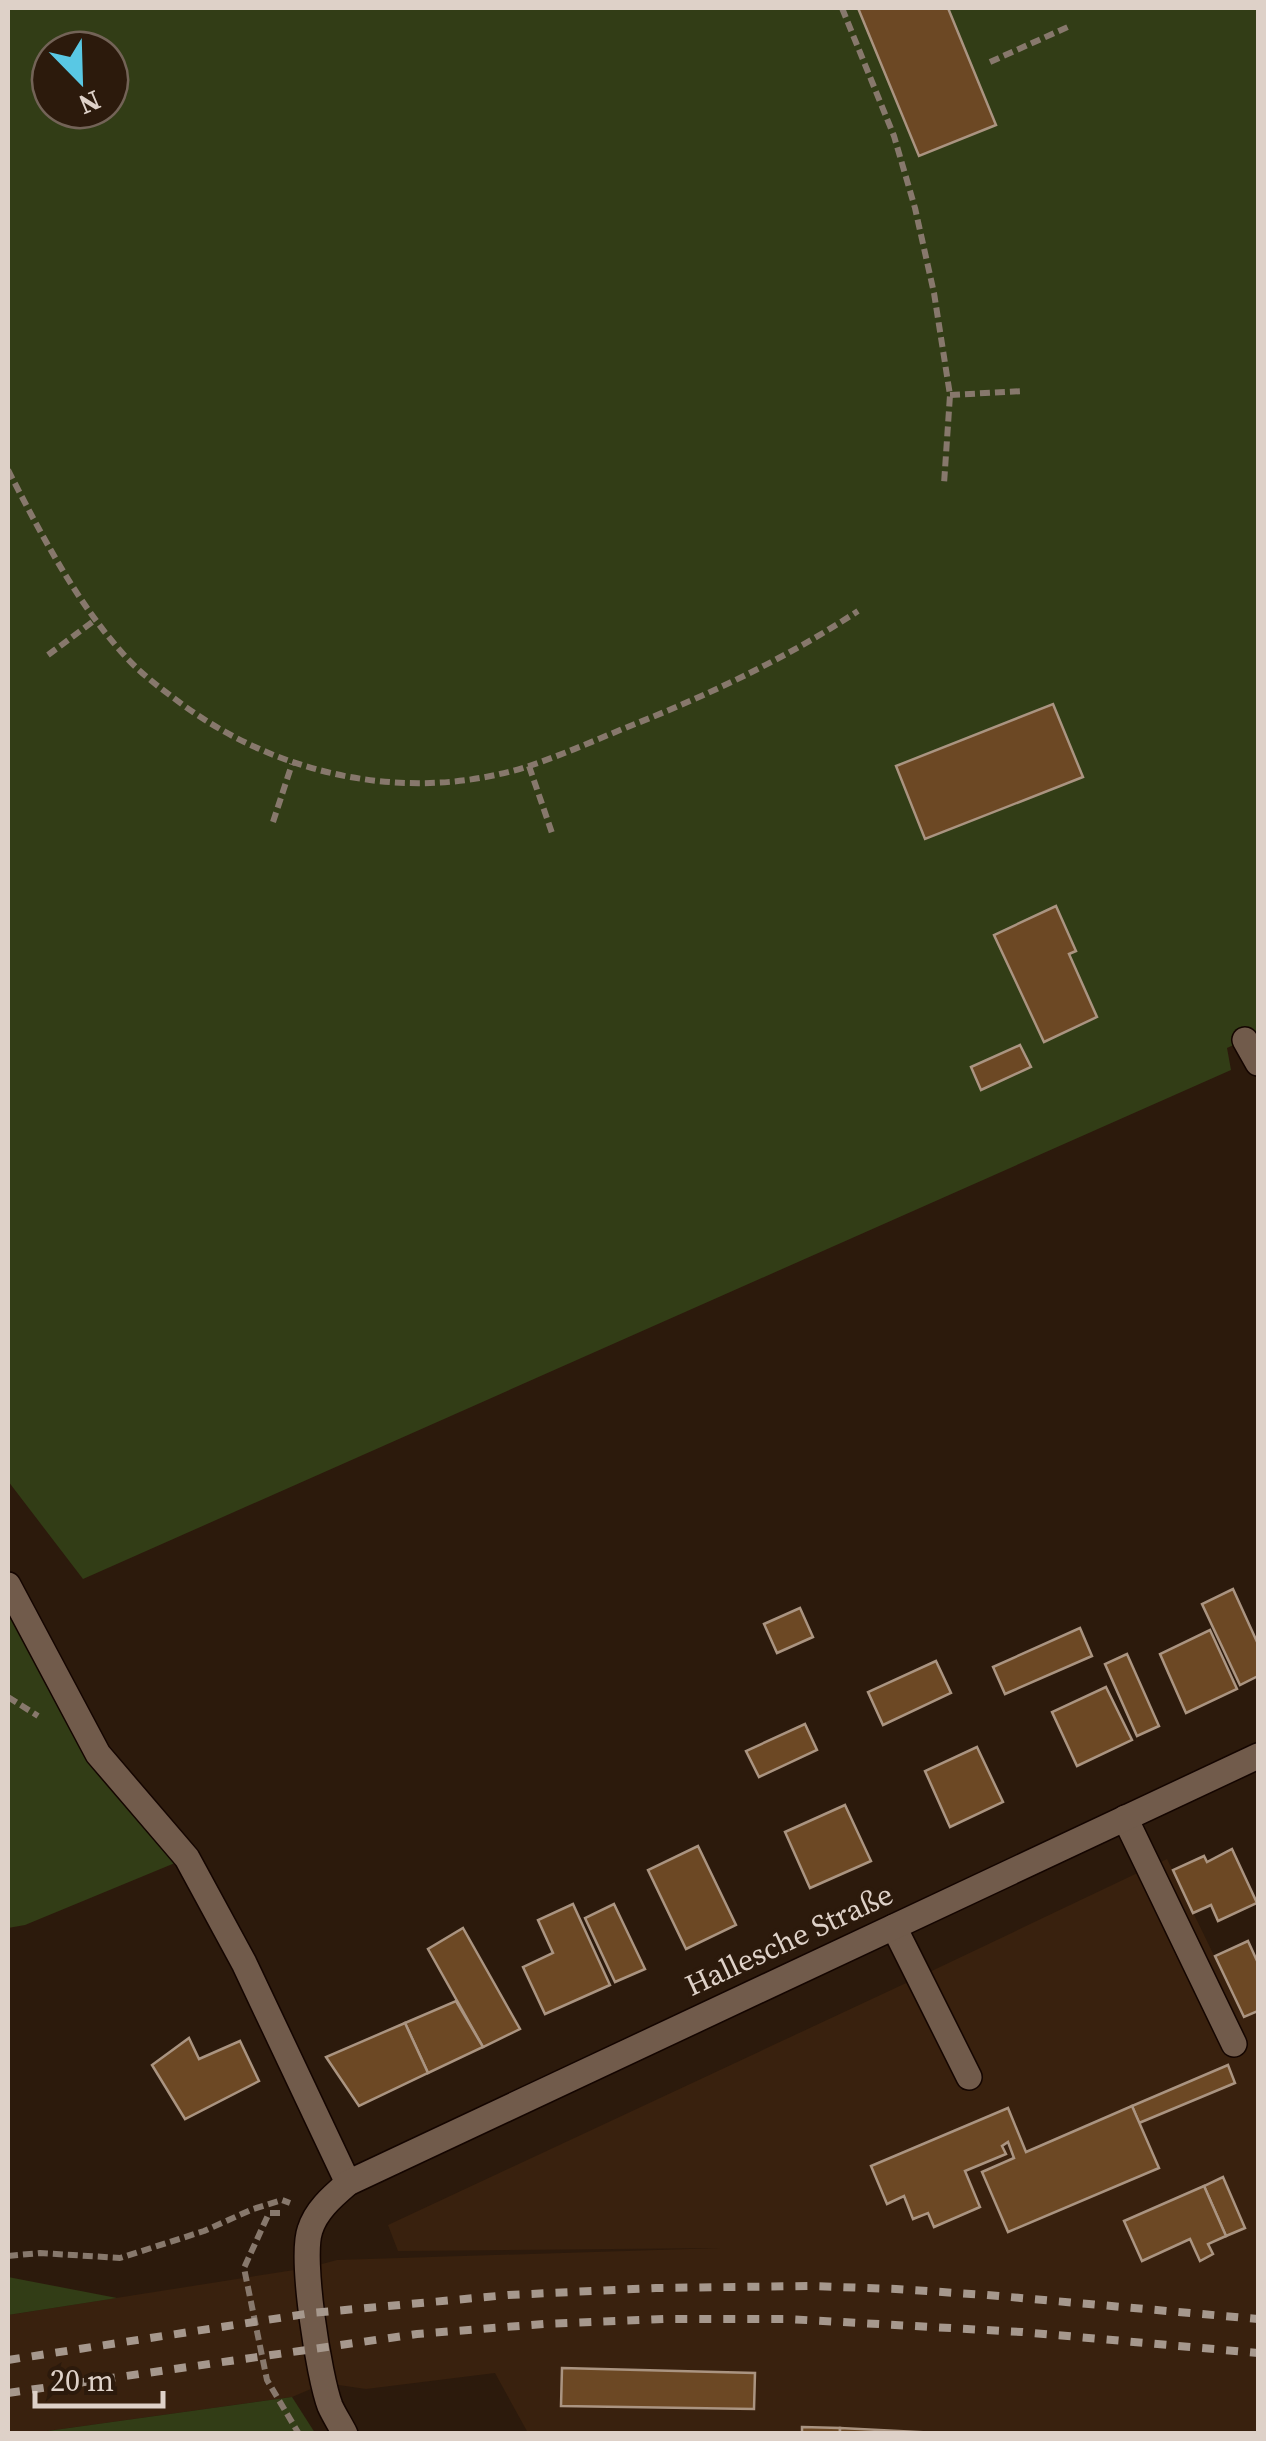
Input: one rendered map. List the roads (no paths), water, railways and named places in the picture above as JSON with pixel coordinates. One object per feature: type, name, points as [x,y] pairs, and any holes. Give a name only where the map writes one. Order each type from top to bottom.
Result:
[{"type":"street","points":[[1245,1040],[1258,1063]]},
{"type":"street","points":[[8,1585],[98,1754],[187,1858],[244,1962],[348,2182]]},
{"type":"street","name":"Hallesche Straße","points":[[344,2434],[330,2406],[324,2382],[310,2298],[307,2240],[322,2208],[348,2182],[1258,1756]]},
{"type":"street","points":[[1126,1818],[1234,2044]]},
{"type":"street","points":[[894,1927],[969,2077]]},
{"type":"railway","points":[[8,2360],[312,2313],[508,2295],[656,2288],[896,2289],[1258,2319]]},
{"type":"railway","points":[[8,2393],[417,2334],[664,2319],[787,2319],[1022,2332],[1258,2353]]}]
